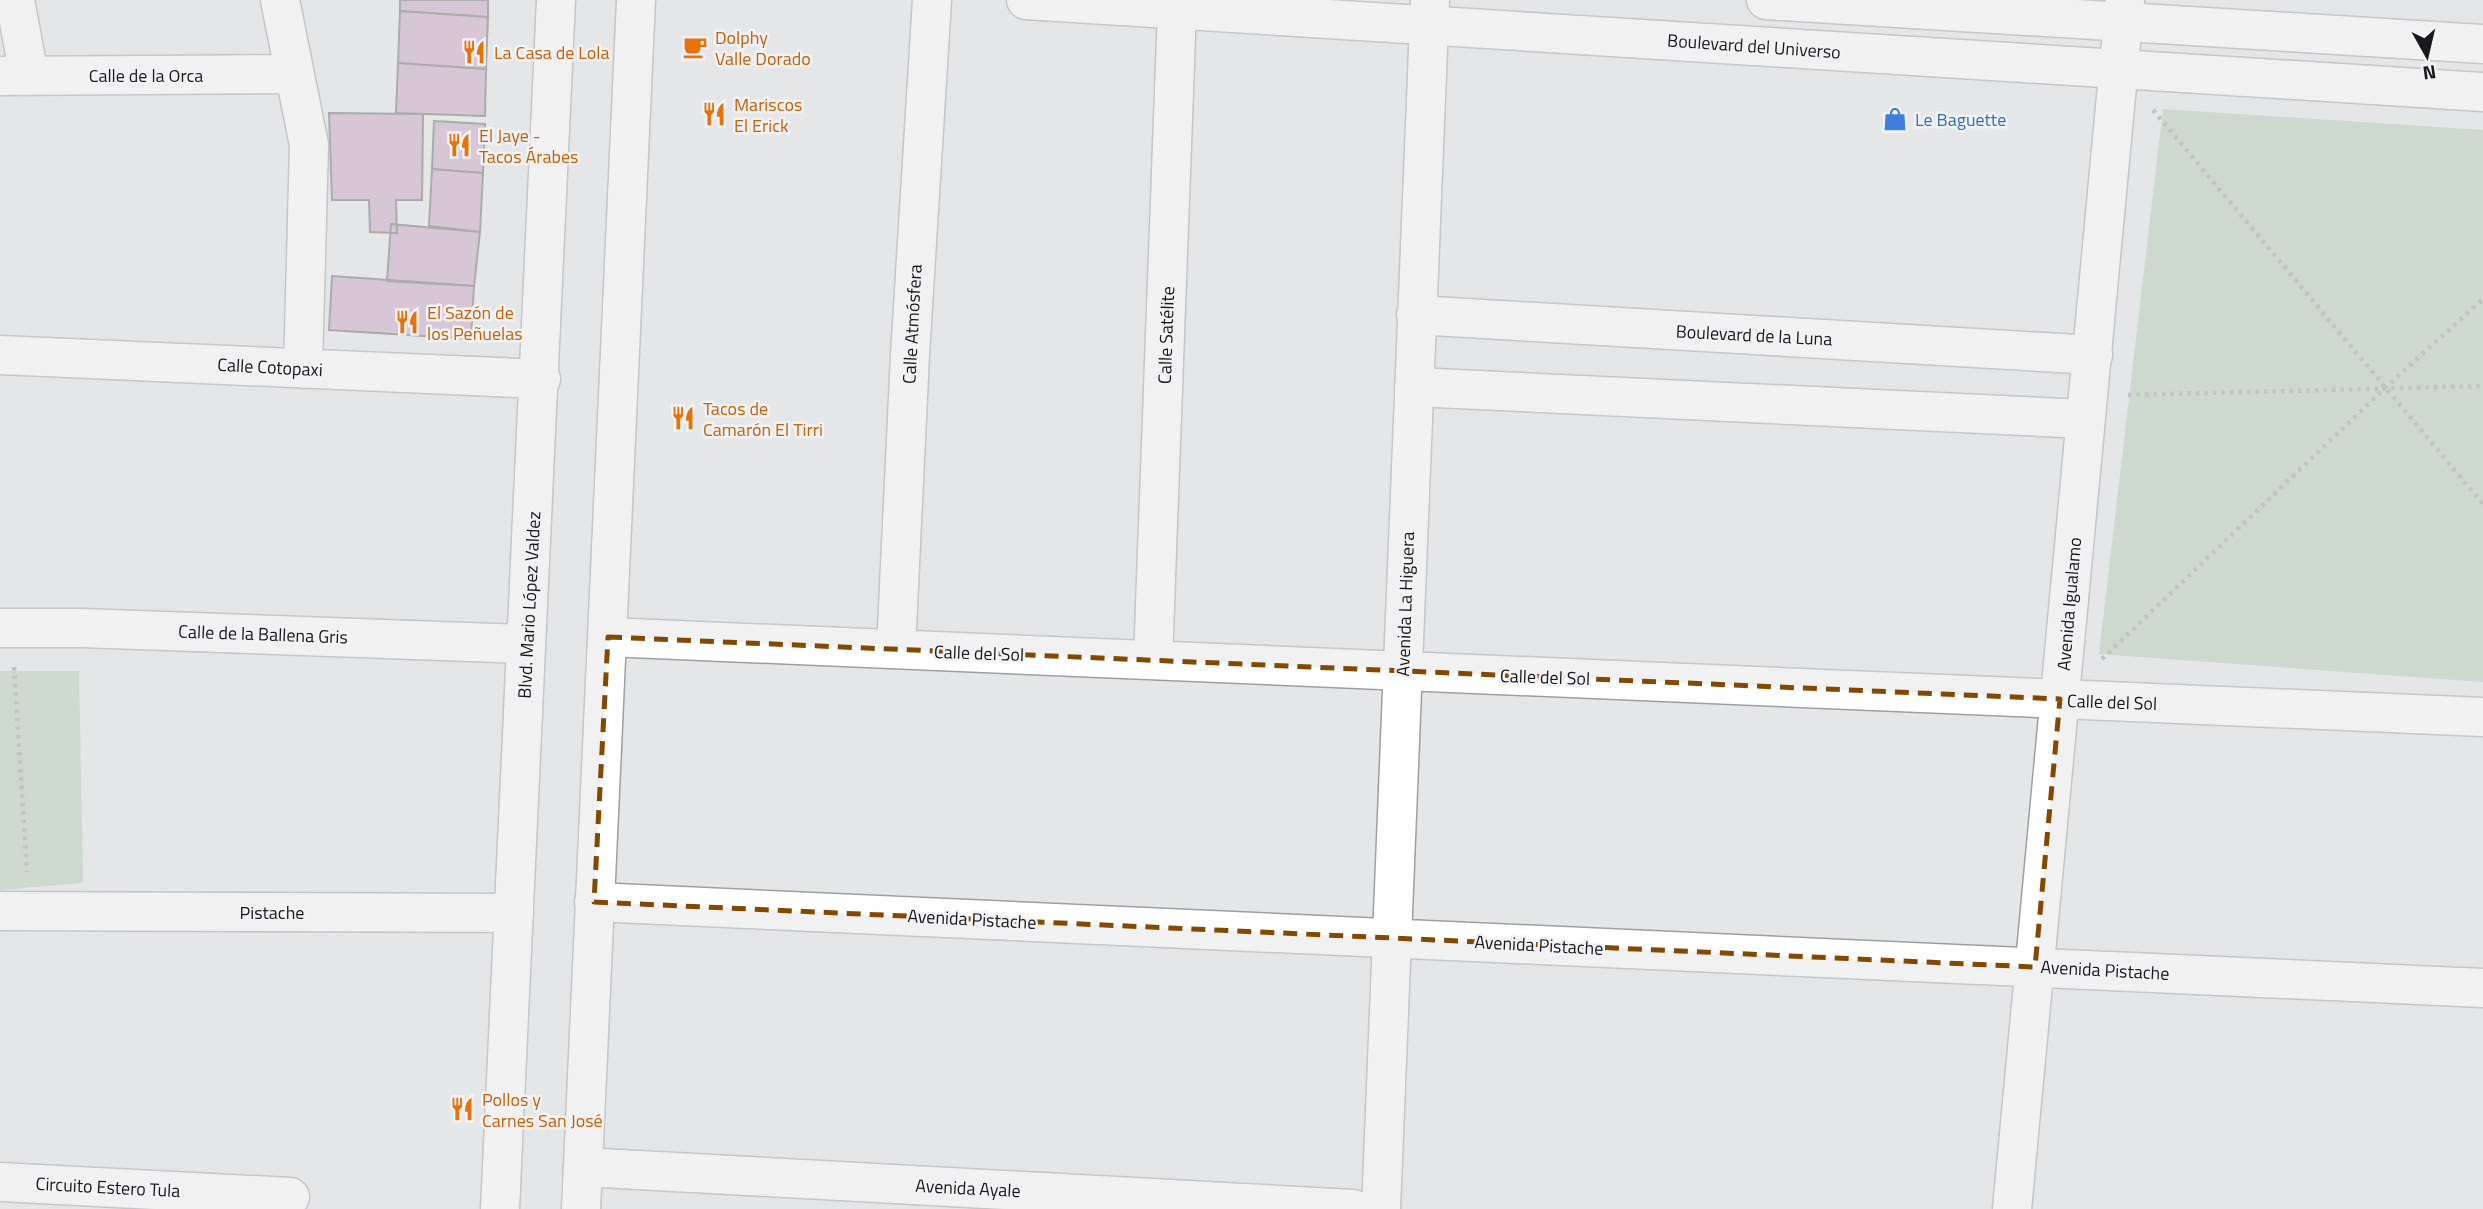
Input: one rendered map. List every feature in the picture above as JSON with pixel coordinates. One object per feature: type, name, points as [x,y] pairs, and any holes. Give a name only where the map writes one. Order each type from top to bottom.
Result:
[{"type":"street","points":[[14,76],[15,0]]},
{"type":"street","points":[[280,0],[309,145],[303,369]]},
{"type":"street","name":"Blvd. Mario López Valdez","points":[[500,1209],[541,379],[556,0]]},
{"type":"street","points":[[581,1209],[636,0]]},
{"type":"street","name":"Calle Atmósfera","points":[[897,649],[909,355],[932,0]]},
{"type":"street","name":"Boulevard del Universo","points":[[1026,0],[1177,10],[1429,13],[2119,69],[2483,92]]},
{"type":"street","points":[[1766,0],[2124,11],[2483,44]]},
{"type":"street","name":"Calle Satélite","points":[[1153,660],[1177,10]]},
{"type":"street","name":"Avenida Igualamo","points":[[2012,1209],[2124,11]]},
{"type":"street","name":"Avenida La Higuera","points":[[1381,1209],[1429,13]]},
{"type":"street","name":"Calle de la Orca","points":[[14,76],[293,74]]},
{"type":"street","name":"Boulevard de la Luna","points":[[1416,315],[2093,355]]},
{"type":"street","name":"Calle Cotopaxi","points":[[0,355],[541,379]]},
{"type":"street","points":[[1414,387],[2087,407]]},
{"type":"street","name":"Calle de la Ballena Gris","points":[[6,627],[526,644]]},
{"type":"street","name":"Calle del Sol","points":[[607,637],[2483,717]]},
{"type":"street","name":"Avenida Pistache","points":[[594,901],[2483,988]]},
{"type":"street","name":"Pistache","points":[[15,911],[514,913]]},
{"type":"street","name":"Avenida Ayale","points":[[583,1167],[1353,1209]]},
{"type":"street","name":"Circuito Estero Tula","points":[[0,1182],[216,1201],[290,1197]]},
{"type":"path","points":[[2119,69],[2483,504]]},
{"type":"path","points":[[2060,699],[2385,388],[2483,299]]},
{"type":"path","points":[[2087,407],[2385,388],[2483,386]]},
{"type":"path","points":[[6,627],[15,911]]},
{"type":"highlighted area","points":[[608,637],[2060,699],[2035,967],[594,902]]},
{"type":"green space","points":[[2163,109],[2483,130],[2483,682],[2099,654]]},
{"type":"green space","points":[[0,671],[79,671],[83,883],[0,890]]},
{"type":"building","points":[[400,0],[488,0],[488,17],[400,11]]},
{"type":"building","points":[[400,11],[488,17],[486,69],[398,63]]},
{"type":"building","points":[[398,63],[486,69],[485,116],[396,113]]},
{"type":"building","points":[[329,113],[423,114],[422,200],[396,200],[397,233],[370,232],[369,200],[332,200]]},
{"type":"building","points":[[434,121],[485,124],[483,173],[432,169]]},
{"type":"building","points":[[432,169],[483,173],[480,232],[429,226]]},
{"type":"building","points":[[391,224],[480,232],[474,286],[387,281]]},
{"type":"building","points":[[332,276],[474,286],[471,339],[329,330]]},
{"type":"place","name":"Dolphy Valle Dorado","points":[[695,47]]},
{"type":"place","name":"La Casa de Lola","points":[[474,52]]},
{"type":"place","name":"Mariscos El Erick","points":[[714,114]]},
{"type":"place","name":"Le Baguette","points":[[1895,119]]},
{"type":"place","name":"El Jaye - Tacos Árabes","points":[[459,145]]},
{"type":"place","name":"El Sazón de los Peñuelas","points":[[407,322]]},
{"type":"place","name":"Tacos de Camarón El Tirri","points":[[683,418]]},
{"type":"place","name":"Pollos y Carnes San José","points":[[462,1109]]}]
